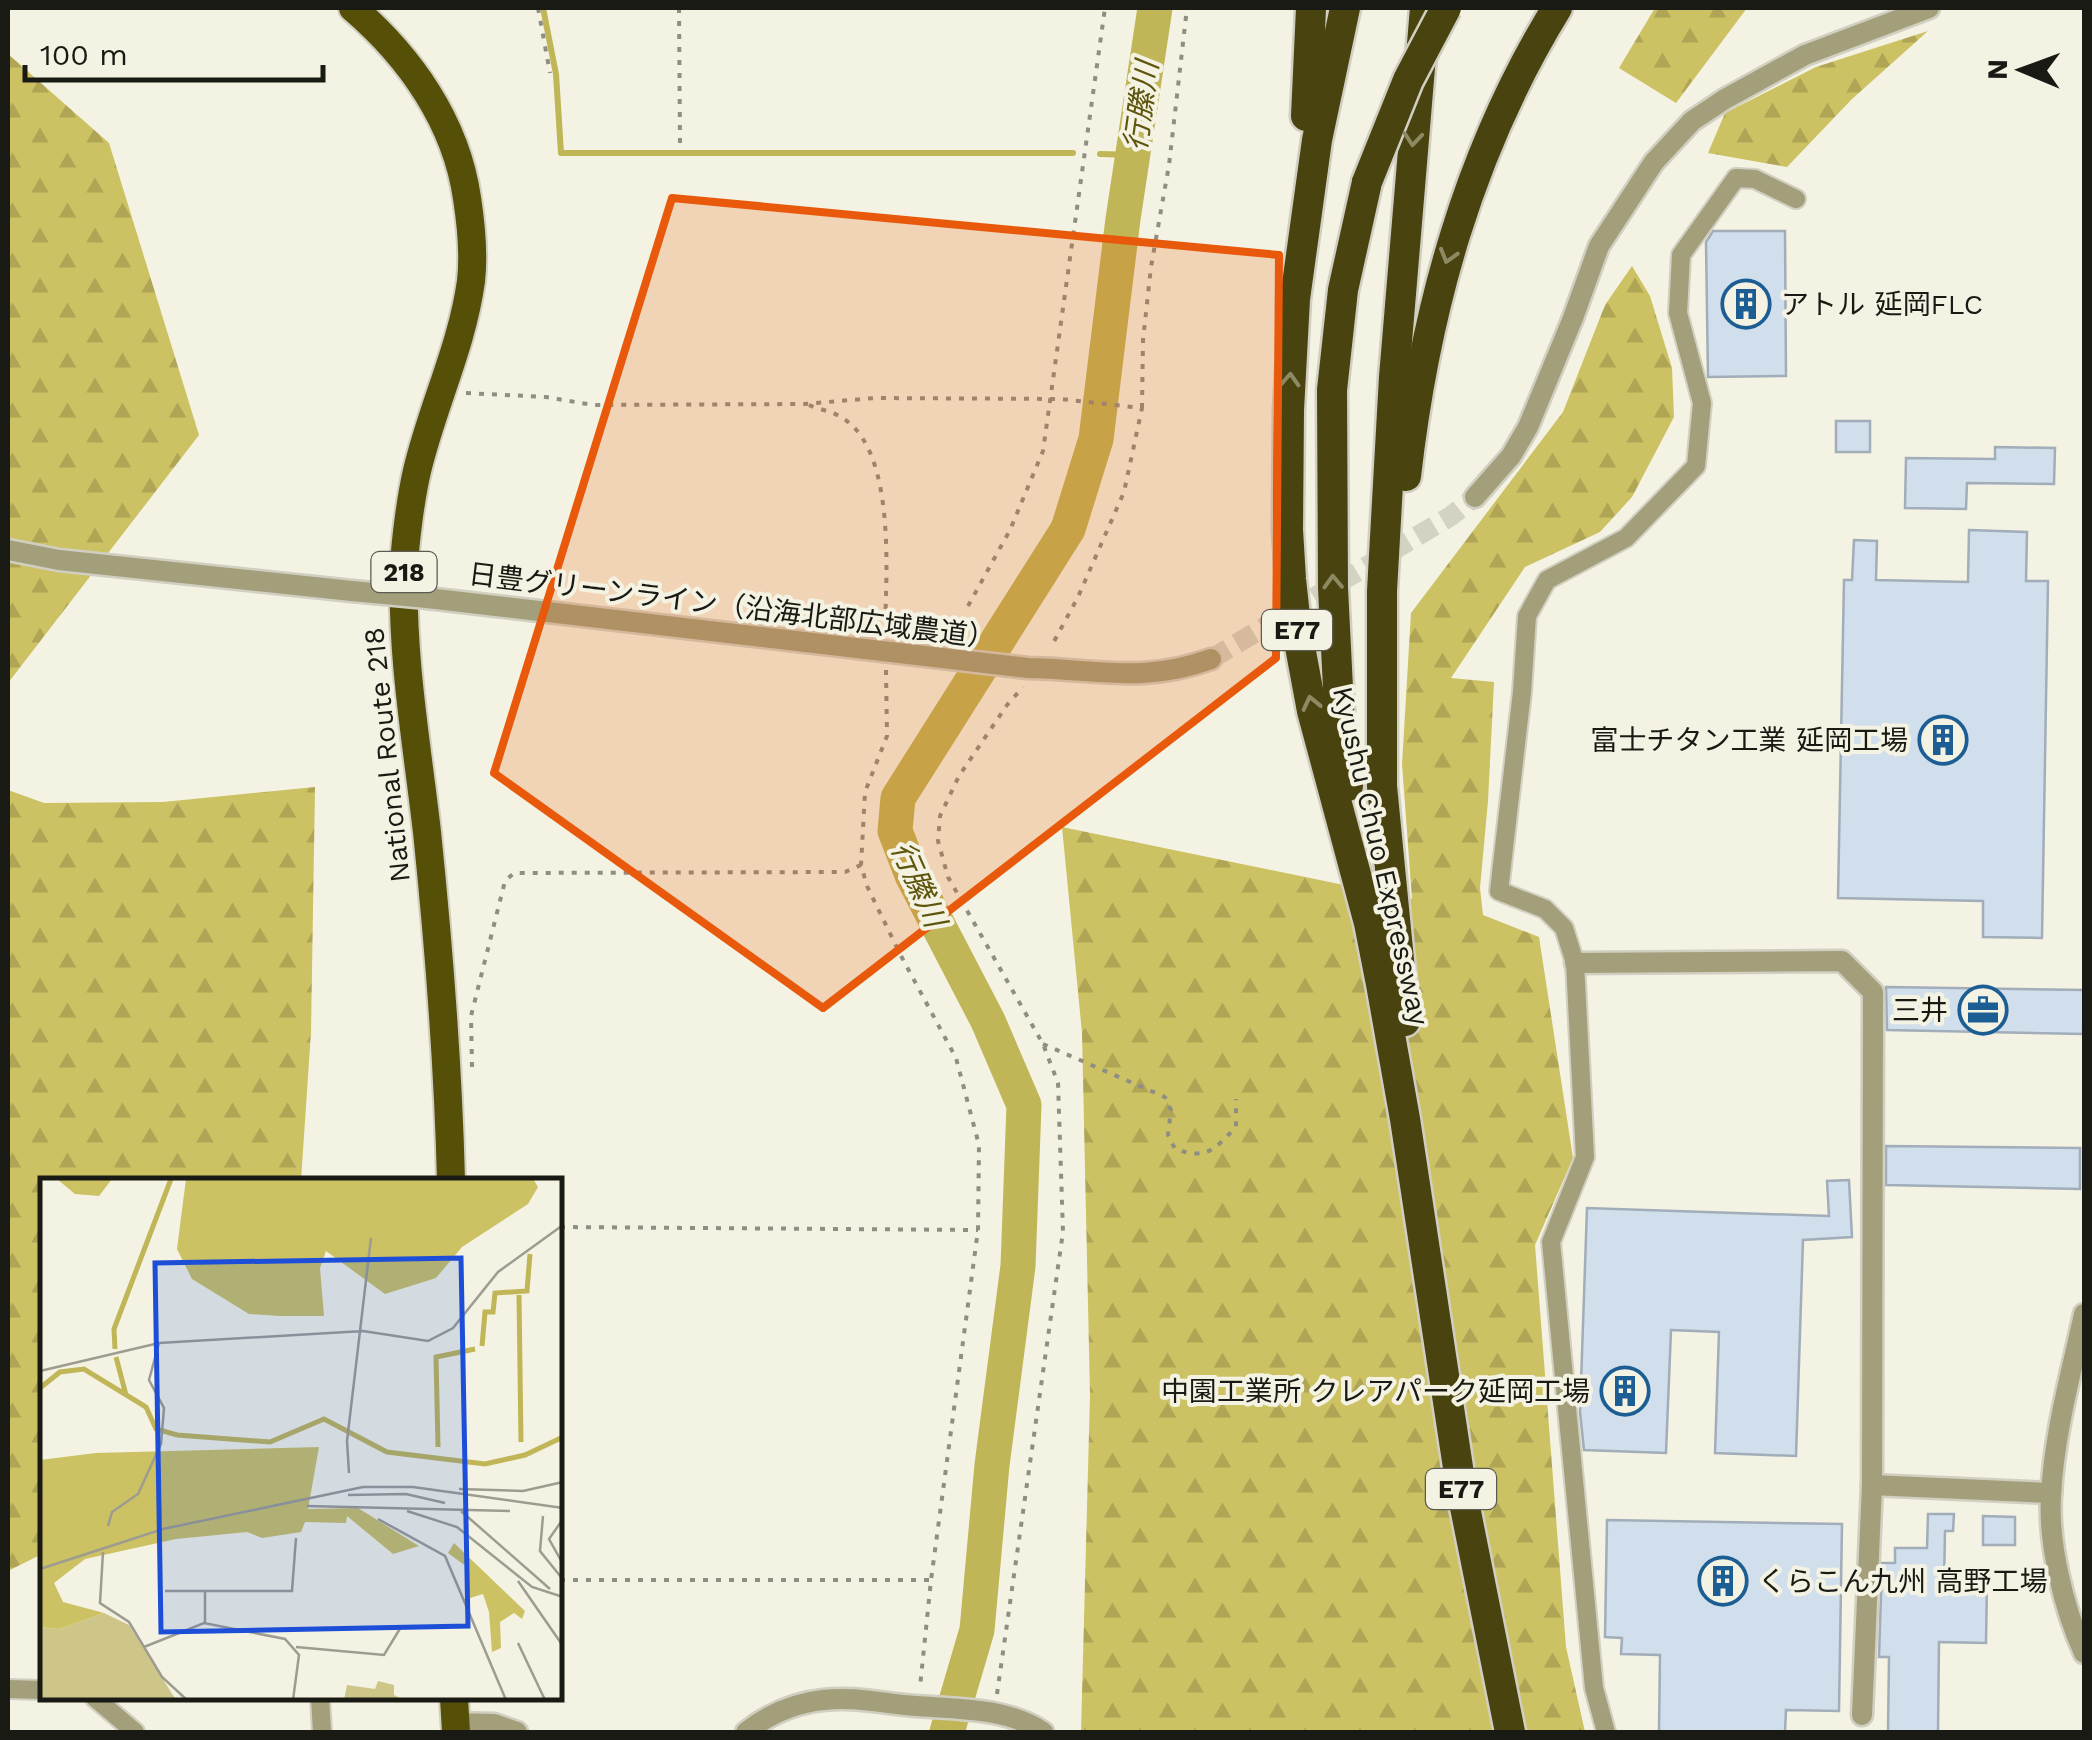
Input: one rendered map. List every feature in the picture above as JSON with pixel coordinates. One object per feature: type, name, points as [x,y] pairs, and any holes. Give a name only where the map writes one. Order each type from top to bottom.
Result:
[{"type":"highway","name":"National Route 218","points":[[353,8],[399,54],[424,86],[451,138],[467,196],[472,278],[464,321],[417,472],[404,566],[406,644],[446,1029],[450,1178]]},
{"type":"highway","points":[[1295,298],[1310,8]]},
{"type":"highway","name":"Kyushu Chuo Expressway","points":[[1345,8],[1317,140],[1295,298],[1289,410],[1290,579],[1312,710],[1369,922],[1405,1118],[1461,1488],[1510,1732]]},
{"type":"highway","name":"Kyushu Chuo Expressway","points":[[1424,1244],[1382,786],[1380,664],[1394,376],[1425,8]]},
{"type":"highway","points":[[1369,922],[1340,728],[1335,657],[1331,517],[1336,338],[1367,182],[1408,80],[1446,8]]},
{"type":"highway","points":[[1395,902],[1391,753],[1394,601],[1400,518],[1422,363],[1445,264],[1471,183],[1530,52],[1557,8]]},
{"type":"street","points":[[1475,497],[1511,456],[1528,427],[1599,246],[1654,162],[1679,135],[1724,99],[1806,55],[1929,8]]},
{"type":"street","points":[[1606,1732],[1594,1688],[1551,1242],[1585,1157],[1574,964],[1564,928],[1545,909],[1500,891],[1527,616],[1547,580],[1626,538],[1696,466],[1702,404],[1678,313],[1682,255],[1736,178],[1756,178],[1796,199]]},
{"type":"street","name":"日豊グリーンライン（沿海北部広域農道）","points":[[8,550],[59,560],[1034,668],[1125,675],[1185,668],[1211,659]]},
{"type":"street","points":[[1574,964],[1842,961],[1873,992],[1872,1485],[1862,1715]]},
{"type":"street","points":[[2084,1314],[2058,1428],[2051,1493],[2054,1546],[2063,1596],[2084,1652]]},
{"type":"street","points":[[1872,1485],[2051,1493]]},
{"type":"street","points":[[8,1689],[40,1690]]},
{"type":"street","points":[[746,1732],[766,1716],[796,1706],[847,1699],[988,1712],[1028,1722],[1044,1732]]},
{"type":"street","points":[[97,1700],[135,1732]]},
{"type":"street","points":[[320,1700],[322,1732]]},
{"type":"street","points":[[455,1718],[516,1732]]},
{"type":"path","points":[[538,8],[550,73]]},
{"type":"path","points":[[680,8],[680,144]]},
{"type":"path","points":[[968,606],[1010,530],[1043,451],[1105,8]]},
{"type":"path","points":[[988,1712],[1062,1232],[1058,1083],[1043,1044],[948,877],[938,841],[940,816],[959,776],[1078,597],[1124,492],[1140,408],[1150,267],[1169,165],[1187,8]]},
{"type":"path","points":[[441,392],[546,397],[593,405],[804,404],[875,398],[1061,399],[1140,408]]},
{"type":"path","points":[[804,404],[842,416],[862,439],[882,485],[888,736],[865,792],[861,865],[900,954],[956,1058],[979,1146],[978,1230],[931,1580],[921,1706]]},
{"type":"path","points":[[472,1071],[471,1016],[505,881],[514,873],[845,872],[861,865]]},
{"type":"path","points":[[1043,1044],[1165,1097],[1171,1110],[1168,1135],[1175,1149],[1195,1156],[1216,1148],[1236,1127],[1236,1100]]},
{"type":"path","points":[[562,1227],[978,1230]]},
{"type":"path","points":[[562,1580],[931,1580]]},
{"type":"highlighted area","points":[[672,198],[1279,255],[1276,658],[823,1008],[494,773]]},
{"type":"green space","points":[[1655,8],[1747,8],[1676,103],[1619,68]]},
{"type":"green space","points":[[1928,31],[1852,99],[1787,167],[1708,153],[1725,113],[1816,67]]},
{"type":"green space","points":[[8,54],[109,143],[199,435],[8,683]]},
{"type":"green space","points":[[1632,266],[1650,296],[1672,368],[1674,417],[1632,497],[1600,532],[1525,567],[1451,678],[1494,682],[1480,888],[1483,915],[1539,937],[1573,1158],[1535,1245],[1566,1647],[1585,1732],[1081,1732],[1090,1395],[1082,1033],[1062,827],[1412,899],[1402,764],[1411,613],[1563,412],[1605,305]]},
{"type":"green space","points":[[315,787],[311,1032],[301,1178],[40,1178],[40,1555],[8,1571],[8,790],[44,803],[163,802]]},
{"type":"building","name":"アトル 延岡FLC","points":[[1713,231],[1785,231],[1786,376],[1708,377],[1706,242]]},
{"type":"building","points":[[1836,421],[1870,421],[1870,452],[1836,452]]},
{"type":"building","points":[[1995,447],[2055,448],[2054,484],[1967,483],[1966,509],[1905,508],[1906,458],[1995,459]]},
{"type":"building","name":"富士チタン工業 延岡工場","points":[[1969,530],[2027,532],[2026,581],[2048,581],[2042,938],[1983,937],[1983,901],[1838,898],[1844,580],[1852,580],[1854,540],[1877,541],[1876,580],[1968,582]]},
{"type":"building","name":"三井","points":[[1886,987],[2084,990],[2083,1034],[1887,1030]]},
{"type":"building","points":[[1886,1146],[2080,1148],[2080,1189],[1886,1185]]},
{"type":"building","name":"中園工業所 クレアパーク延岡工場","points":[[1849,1180],[1852,1237],[1803,1240],[1796,1456],[1715,1453],[1719,1332],[1671,1330],[1666,1453],[1584,1450],[1580,1412],[1587,1208],[1829,1216],[1827,1181]]},
{"type":"building","points":[[1928,1514],[1954,1514],[1953,1531],[1945,1531],[1944,1582],[1987,1582],[1986,1643],[1939,1642],[1938,1732],[1888,1732],[1889,1657],[1879,1657],[1882,1563],[1895,1563],[1895,1548],[1927,1548]]},
{"type":"building","points":[[1983,1516],[2015,1517],[2015,1545],[1983,1545]]},
{"type":"building","name":"くらこん九州 高野工場","points":[[1607,1520],[1842,1524],[1839,1711],[1786,1710],[1785,1732],[1659,1732],[1660,1655],[1621,1654],[1622,1638],[1605,1637]]},
{"type":"waterway","points":[[543,8],[556,74],[561,153],[1073,153]]},
{"type":"waterway","name":"行縢川","points":[[947,1732],[977,1630],[992,1465],[1018,1266],[1024,1105],[988,1021],[912,875],[895,831],[898,798],[1068,529],[1096,439],[1123,219],[1155,8]]},
{"type":"waterway","points":[[1100,154],[1133,155]]},
{"type":"tunnel","points":[[1211,659],[1451,516],[1475,497]]},
{"type":"place","name":"アトル 延岡FLC","points":[[1746,304]]},
{"type":"place","name":"富士チタン工業 延岡工場","points":[[1943,740]]},
{"type":"place","name":"三井","points":[[1983,1010]]},
{"type":"place","name":"中園工業所 クレアパーク延岡工場","points":[[1625,1391]]},
{"type":"place","name":"くらこん九州 高野工場","points":[[1723,1581]]}]
